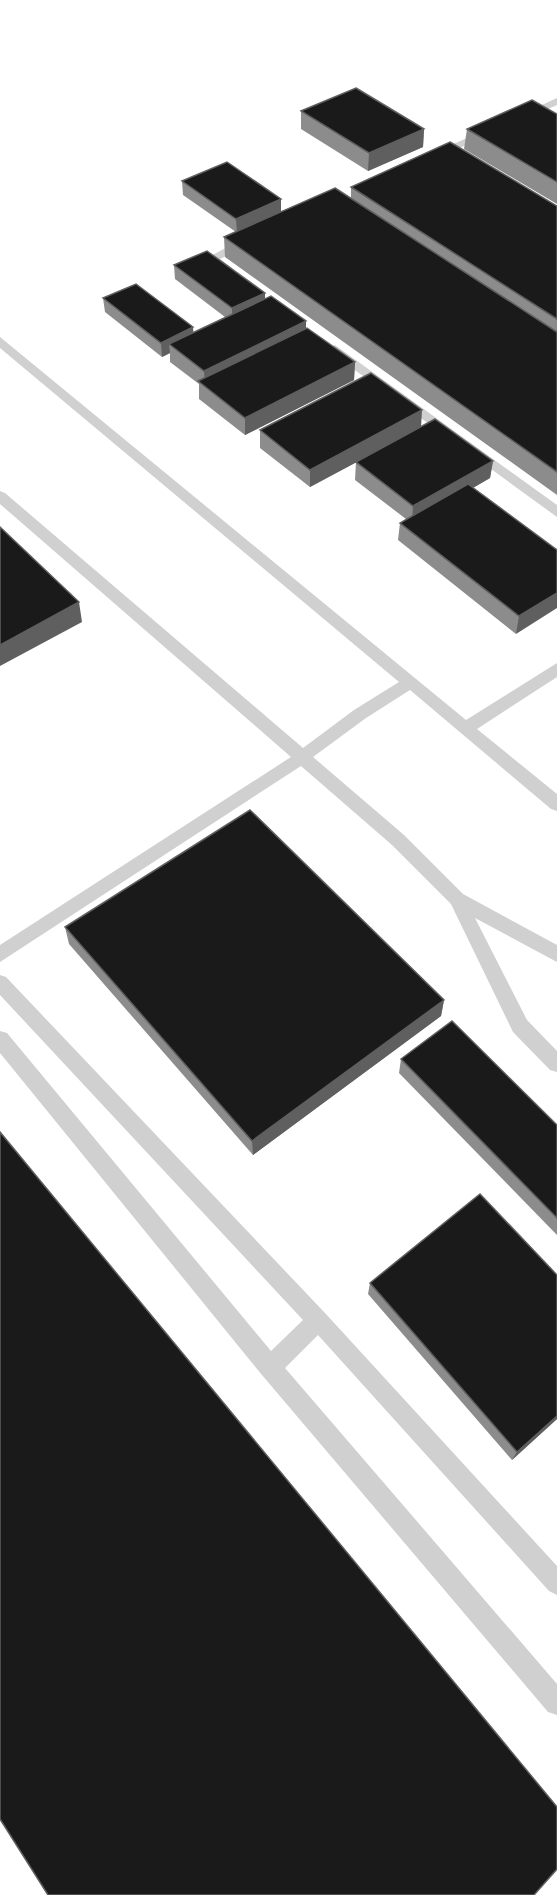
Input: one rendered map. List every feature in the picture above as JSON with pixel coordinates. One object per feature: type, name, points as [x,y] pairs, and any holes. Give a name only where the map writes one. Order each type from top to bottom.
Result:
[{"type":"lane","points":[[426,159],[557,101]]},
{"type":"lane","points":[[244,282],[212,259],[257,236]]},
{"type":"lane","points":[[320,338],[557,512]]},
{"type":"lane","points":[[0,341],[557,804]]},
{"type":"lane","points":[[0,496],[398,840],[457,899],[557,954]]},
{"type":"lane","points":[[466,728],[557,669]]},
{"type":"lane","points":[[0,954],[301,758],[360,714],[411,682]]},
{"type":"lane","points":[[457,899],[520,1026],[557,1064]]},
{"type":"lane","points":[[0,983],[318,1320],[557,1583]]},
{"type":"lane","points":[[0,1039],[270,1367],[557,1703]]},
{"type":"lane","points":[[270,1367],[318,1320]]},
{"type":"building","points":[[356,88],[424,129],[369,153],[301,111]]},
{"type":"building","points":[[532,100],[557,114],[557,182],[467,129]]},
{"type":"building","points":[[450,142],[557,206],[557,319],[351,187]]},
{"type":"building","points":[[227,162],[281,199],[236,219],[182,181]]},
{"type":"building","points":[[335,188],[557,332],[557,472],[224,237]]},
{"type":"building","points":[[207,251],[265,293],[232,308],[174,265]]},
{"type":"building","points":[[136,284],[193,327],[161,343],[103,298]]},
{"type":"building","points":[[271,296],[306,321],[204,371],[169,344]]},
{"type":"building","points":[[307,328],[355,362],[245,418],[198,381]]},
{"type":"building","points":[[371,373],[422,410],[310,470],[260,430]]},
{"type":"building","points":[[435,419],[493,461],[413,506],[356,462]]},
{"type":"building","points":[[468,484],[557,550],[557,593],[519,616],[400,523]]},
{"type":"building","points":[[0,527],[79,602],[0,645]]},
{"type":"building","points":[[250,810],[444,1000],[252,1141],[65,927]]},
{"type":"building","points":[[452,1021],[557,1125],[557,1218],[401,1059]]},
{"type":"building","points":[[0,1132],[557,1807],[557,1869],[534,1895],[48,1895],[0,1819]]},
{"type":"building","points":[[480,1194],[557,1275],[557,1416],[517,1452],[370,1283]]}]
